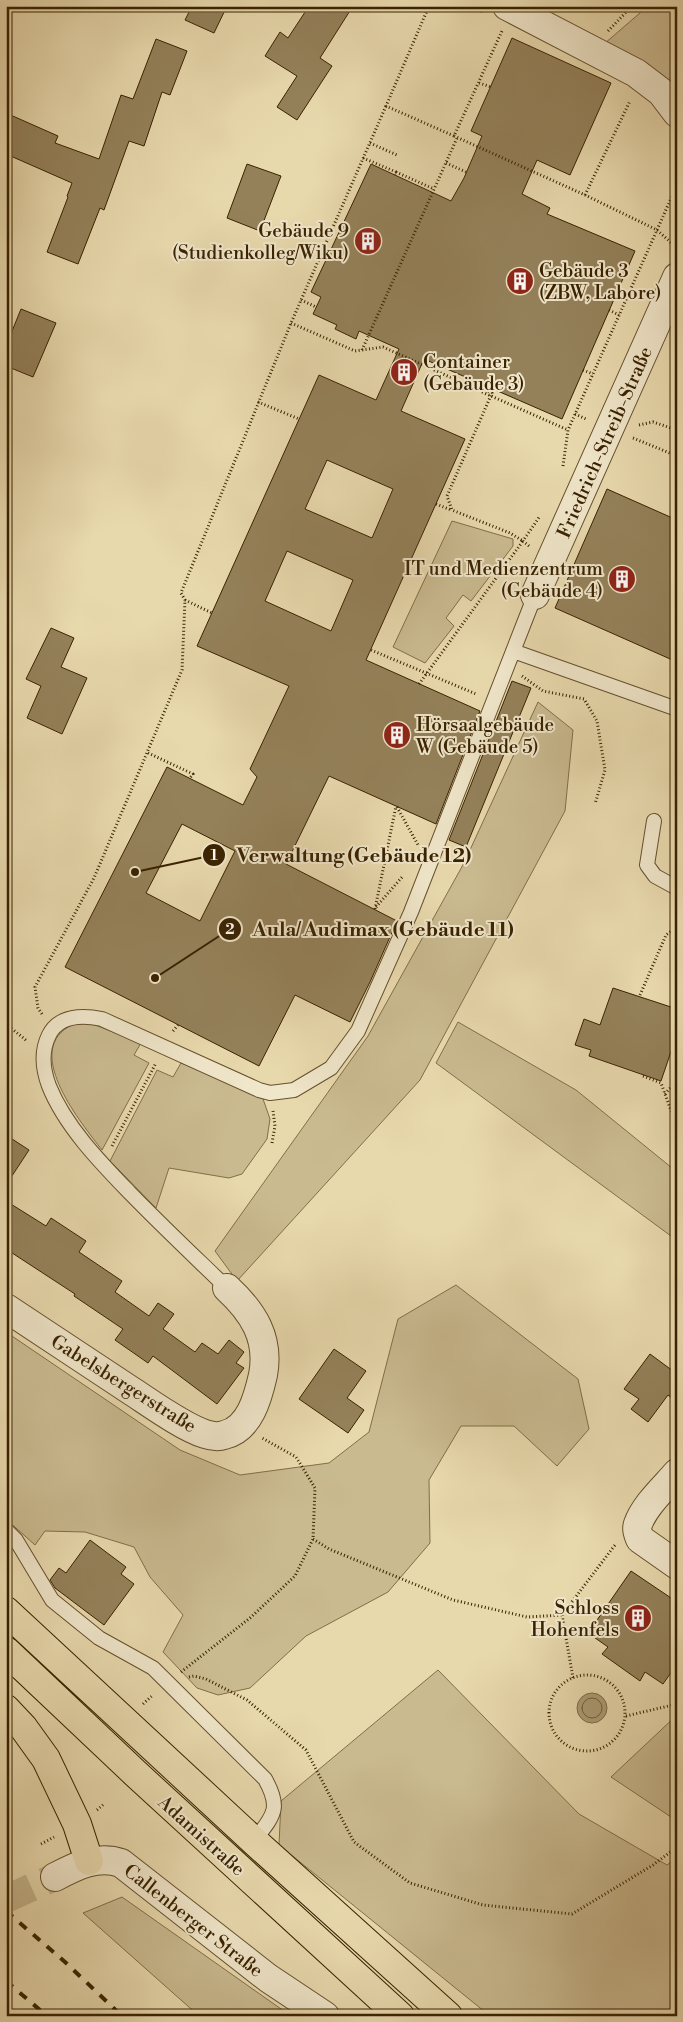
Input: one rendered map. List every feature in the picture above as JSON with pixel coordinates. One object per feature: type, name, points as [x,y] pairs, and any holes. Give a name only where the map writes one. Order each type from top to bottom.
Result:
[{"type":"highway","name":"Adamistraße","points":[[6,1611],[254,1841],[448,2016]]},
{"type":"highway","name":"Adamistraße","points":[[6,1651],[135,1773],[400,2016]]},
{"type":"highway","points":[[6,1709],[46,1759],[77,1824],[89,1861]]},
{"type":"street","points":[[506,14],[592,49],[636,73],[661,92],[677,113]]},
{"type":"street","name":"Friedrich-Streib-Straße","points":[[535,595],[677,277]]},
{"type":"street","points":[[227,1288],[243,1302],[252,1314],[263,1347],[264,1367],[258,1396],[241,1426]]},
{"type":"street","name":"Gabelsbergerstraße","points":[[6,1308],[152,1404],[196,1430],[206,1435],[223,1436],[241,1426]]},
{"type":"street","points":[[677,1473],[650,1505],[638,1524],[637,1532],[640,1539],[677,1566]]},
{"type":"street","name":"Callenberger Straße","points":[[55,1877],[89,1861],[110,1859],[121,1863],[268,1978],[325,2016]]},
{"type":"lane","name":"Friedrich-Streib-Straße","points":[[52,1028],[62,1021],[76,1016],[102,1018],[259,1090],[270,1093],[294,1090],[331,1068],[358,1031],[411,912],[535,595]]},
{"type":"lane","points":[[513,651],[677,709]]},
{"type":"lane","points":[[654,821],[647,865],[655,876],[677,888]]},
{"type":"lane","points":[[52,1028],[46,1041],[43,1062],[50,1086],[70,1122],[102,1164],[227,1288]]},
{"type":"lane","name":"Adamistraße","points":[[6,1530],[16,1540],[52,1600],[99,1638],[153,1668],[264,1779],[274,1795],[275,1806],[270,1820],[254,1841]]},
{"type":"path","points":[[52,1028],[38,1008],[35,986],[94,878],[182,670],[185,600],[181,593],[291,322],[429,6]]},
{"type":"path","points":[[592,49],[632,6]]},
{"type":"path","points":[[362,350],[446,163],[506,14]]},
{"type":"path","points":[[479,83],[491,86]]},
{"type":"path","points":[[585,195],[634,92]]},
{"type":"path","points":[[386,106],[585,195],[657,230],[677,248]]},
{"type":"path","points":[[370,143],[397,155]]},
{"type":"path","points":[[363,158],[434,190]]},
{"type":"path","points":[[446,163],[466,172]]},
{"type":"path","points":[[563,468],[568,430],[677,185]]},
{"type":"path","points":[[301,300],[316,307]]},
{"type":"path","points":[[609,310],[620,314]]},
{"type":"path","points":[[291,322],[355,351],[383,346],[472,387]]},
{"type":"path","points":[[583,370],[592,374]]},
{"type":"path","points":[[452,510],[447,496],[491,396],[492,393],[486,390],[488,387]]},
{"type":"path","points":[[482,392],[568,430]]},
{"type":"path","points":[[258,402],[299,419]]},
{"type":"path","points":[[633,426],[653,422],[677,430]]},
{"type":"path","points":[[632,438],[677,456]]},
{"type":"path","points":[[420,684],[426,673],[523,541],[510,533],[436,504]]},
{"type":"path","points":[[185,600],[212,613]]},
{"type":"path","points":[[371,650],[493,701]]},
{"type":"path","points":[[507,665],[543,691],[584,700],[597,721],[605,770],[595,804]]},
{"type":"path","points":[[148,753],[193,774],[190,778]]},
{"type":"path","points":[[375,909],[396,806],[419,846]]},
{"type":"path","points":[[640,994],[666,935],[677,927]]},
{"type":"path","points":[[6,1024],[43,1054]]},
{"type":"path","points":[[102,1164],[153,1069]]},
{"type":"path","points":[[643,1076],[661,1083],[677,1128]]},
{"type":"path","points":[[664,1095],[677,1080]]},
{"type":"path","points":[[270,1093],[275,1126],[272,1143]]},
{"type":"path","points":[[185,1669],[250,1618],[296,1576],[313,1539],[315,1488],[296,1457],[241,1426]]},
{"type":"path","points":[[573,1678],[562,1615],[616,1544],[637,1532]]},
{"type":"path","points":[[313,1539],[329,1548],[453,1600],[527,1617],[562,1615]]},
{"type":"path","points":[[586,1675],[598,1676],[610,1682],[622,1697],[626,1716],[623,1728],[616,1738],[606,1746],[582,1751],[570,1747],[560,1740],[553,1730],[550,1712],[555,1694],[563,1684],[573,1678],[586,1675]]},
{"type":"path","points":[[168,1682],[194,1676],[206,1679],[247,1700],[306,1750],[354,1842],[410,1884],[483,1905],[572,1914],[653,1865],[677,1847]]},
{"type":"path","points":[[626,1716],[677,1704]]},
{"type":"shaded area","points":[[648,6],[677,6],[677,94],[604,44]]},
{"type":"shaded area","points":[[452,521],[513,539],[513,546],[471,601],[463,595],[446,618],[454,626],[425,663],[393,647]]},
{"type":"shaded area","points":[[538,702],[573,730],[565,811],[420,1080],[237,1281],[215,1251],[368,1036],[464,863]]},
{"type":"shaded area","points":[[458,1022],[576,1090],[677,1172],[677,1242],[436,1063]]},
{"type":"shaded area","points":[[90,1023],[141,1043],[134,1055],[149,1063],[102,1150],[82,1124],[61,1089],[54,1071],[52,1054],[56,1039],[68,1027],[76,1024]]},
{"type":"shaded area","points":[[181,1063],[262,1096],[270,1119],[267,1139],[242,1174],[229,1178],[169,1168],[156,1208],[110,1161],[157,1070],[173,1077]]},
{"type":"shaded area","points":[[456,1285],[578,1379],[589,1429],[557,1466],[514,1426],[461,1426],[429,1480],[430,1543],[388,1592],[306,1636],[250,1688],[218,1695],[197,1688],[163,1652],[183,1615],[150,1577],[134,1547],[85,1532],[45,1531],[35,1545],[6,1519],[6,1332],[180,1450],[240,1475],[329,1463],[369,1432],[398,1319]]},
{"type":"shaded area","points":[[438,1670],[579,1814],[667,1865],[677,1858],[677,2016],[490,2016],[279,1845],[281,1801]]},
{"type":"shaded area","points":[[677,1715],[677,1821],[611,1777]]},
{"type":"shaded area","points":[[122,1897],[291,2016],[199,2016],[83,1913]]},
{"type":"water","points":[[592,1693],[603,1697],[607,1708],[603,1719],[592,1723],[581,1719],[577,1708],[581,1697]]},
{"type":"building","points":[[192,6],[227,6],[214,33],[185,20]]},
{"type":"building","points":[[309,6],[353,6],[320,58],[332,66],[297,120],[277,107],[297,76],[265,56],[280,32],[288,38]]},
{"type":"building","points":[[512,38],[611,83],[570,175],[537,160],[522,194],[550,208],[547,214],[635,251],[562,419],[424,359],[401,411],[465,439],[366,660],[480,711],[436,824],[329,776],[286,864],[397,921],[350,1022],[295,995],[259,1066],[65,967],[167,767],[243,805],[257,777],[250,769],[289,686],[197,646],[319,375],[376,400],[399,349],[359,331],[356,339],[335,329],[337,325],[313,314],[321,297],[311,292],[371,164],[451,201],[464,178],[482,136],[471,131]],"holes":[[[327,460],[393,489],[372,538],[305,509]],[[287,551],[353,580],[331,631],[265,601]],[[182,824],[235,851],[200,921],[146,893]]]},
{"type":"building","points":[[156,39],[187,51],[170,95],[162,92],[144,146],[129,141],[104,210],[100,208],[78,264],[47,252],[72,183],[6,154],[6,113],[58,136],[55,143],[99,159],[121,95],[133,99]]},
{"type":"building","points":[[247,164],[281,176],[260,231],[227,218]]},
{"type":"building","points":[[21,309],[56,323],[33,377],[6,366],[6,346]]},
{"type":"building","name":"IT und Medienzentrum (Gebäude 4)","points":[[607,489],[677,520],[677,662],[555,608]]},
{"type":"building","points":[[51,628],[74,638],[61,667],[87,678],[62,734],[27,718],[41,686],[26,679]]},
{"type":"building","points":[[512,681],[531,688],[466,847],[449,840]]},
{"type":"building","points":[[613,988],[677,1009],[677,1034],[661,1081],[589,1056],[591,1050],[575,1045],[584,1019],[600,1025]]},
{"type":"building","points":[[6,1135],[29,1150],[6,1185]]},
{"type":"building","points":[[6,1201],[46,1226],[51,1218],[86,1241],[79,1252],[122,1281],[115,1292],[149,1316],[158,1303],[174,1314],[163,1329],[195,1352],[202,1343],[218,1354],[229,1340],[244,1352],[236,1363],[244,1368],[217,1404],[153,1356],[148,1363],[115,1340],[123,1329],[74,1296],[75,1294],[6,1249]]},
{"type":"building","points":[[334,1349],[366,1371],[347,1398],[364,1410],[348,1433],[299,1399]]},
{"type":"building","points":[[650,1354],[677,1374],[677,1402],[668,1395],[648,1422],[631,1409],[639,1399],[624,1389]]},
{"type":"building","points":[[90,1540],[126,1567],[121,1574],[134,1584],[104,1625],[55,1588],[50,1580],[59,1568],[66,1573]]},
{"type":"building","name":"Schloss Hohenfels","points":[[631,1571],[677,1602],[677,1664],[663,1684],[645,1672],[640,1681],[602,1654],[608,1647],[588,1633]]},
{"type":"tunnel","points":[[6,1899],[55,1877]]},
{"type":"railway","points":[[6,1911],[65,1962],[122,2016]]},
{"type":"railway","points":[[6,1981],[47,2016]]},
{"type":"place","name":"Gebäude 9 (Studienkolleg/Wiku)","points":[[368,241]]},
{"type":"place","name":"Gebäude 3 (ZBW, Labore)","points":[[520,281]]},
{"type":"place","name":"Container (Gebäude 3)","points":[[404,372]]},
{"type":"place","name":"IT und Medienzentrum (Gebäude 4)","points":[[622,579]]},
{"type":"place","name":"Hörsaalgebäude W (Gebäude 5)","points":[[397,735]]},
{"type":"place","name":"Verwaltung (Gebäude 12)","points":[[135,872]]},
{"type":"place","name":"Aula/ Audimax (Gebäude 11)","points":[[155,978]]},
{"type":"place","name":"Schloss Hohenfels","points":[[638,1618]]}]
